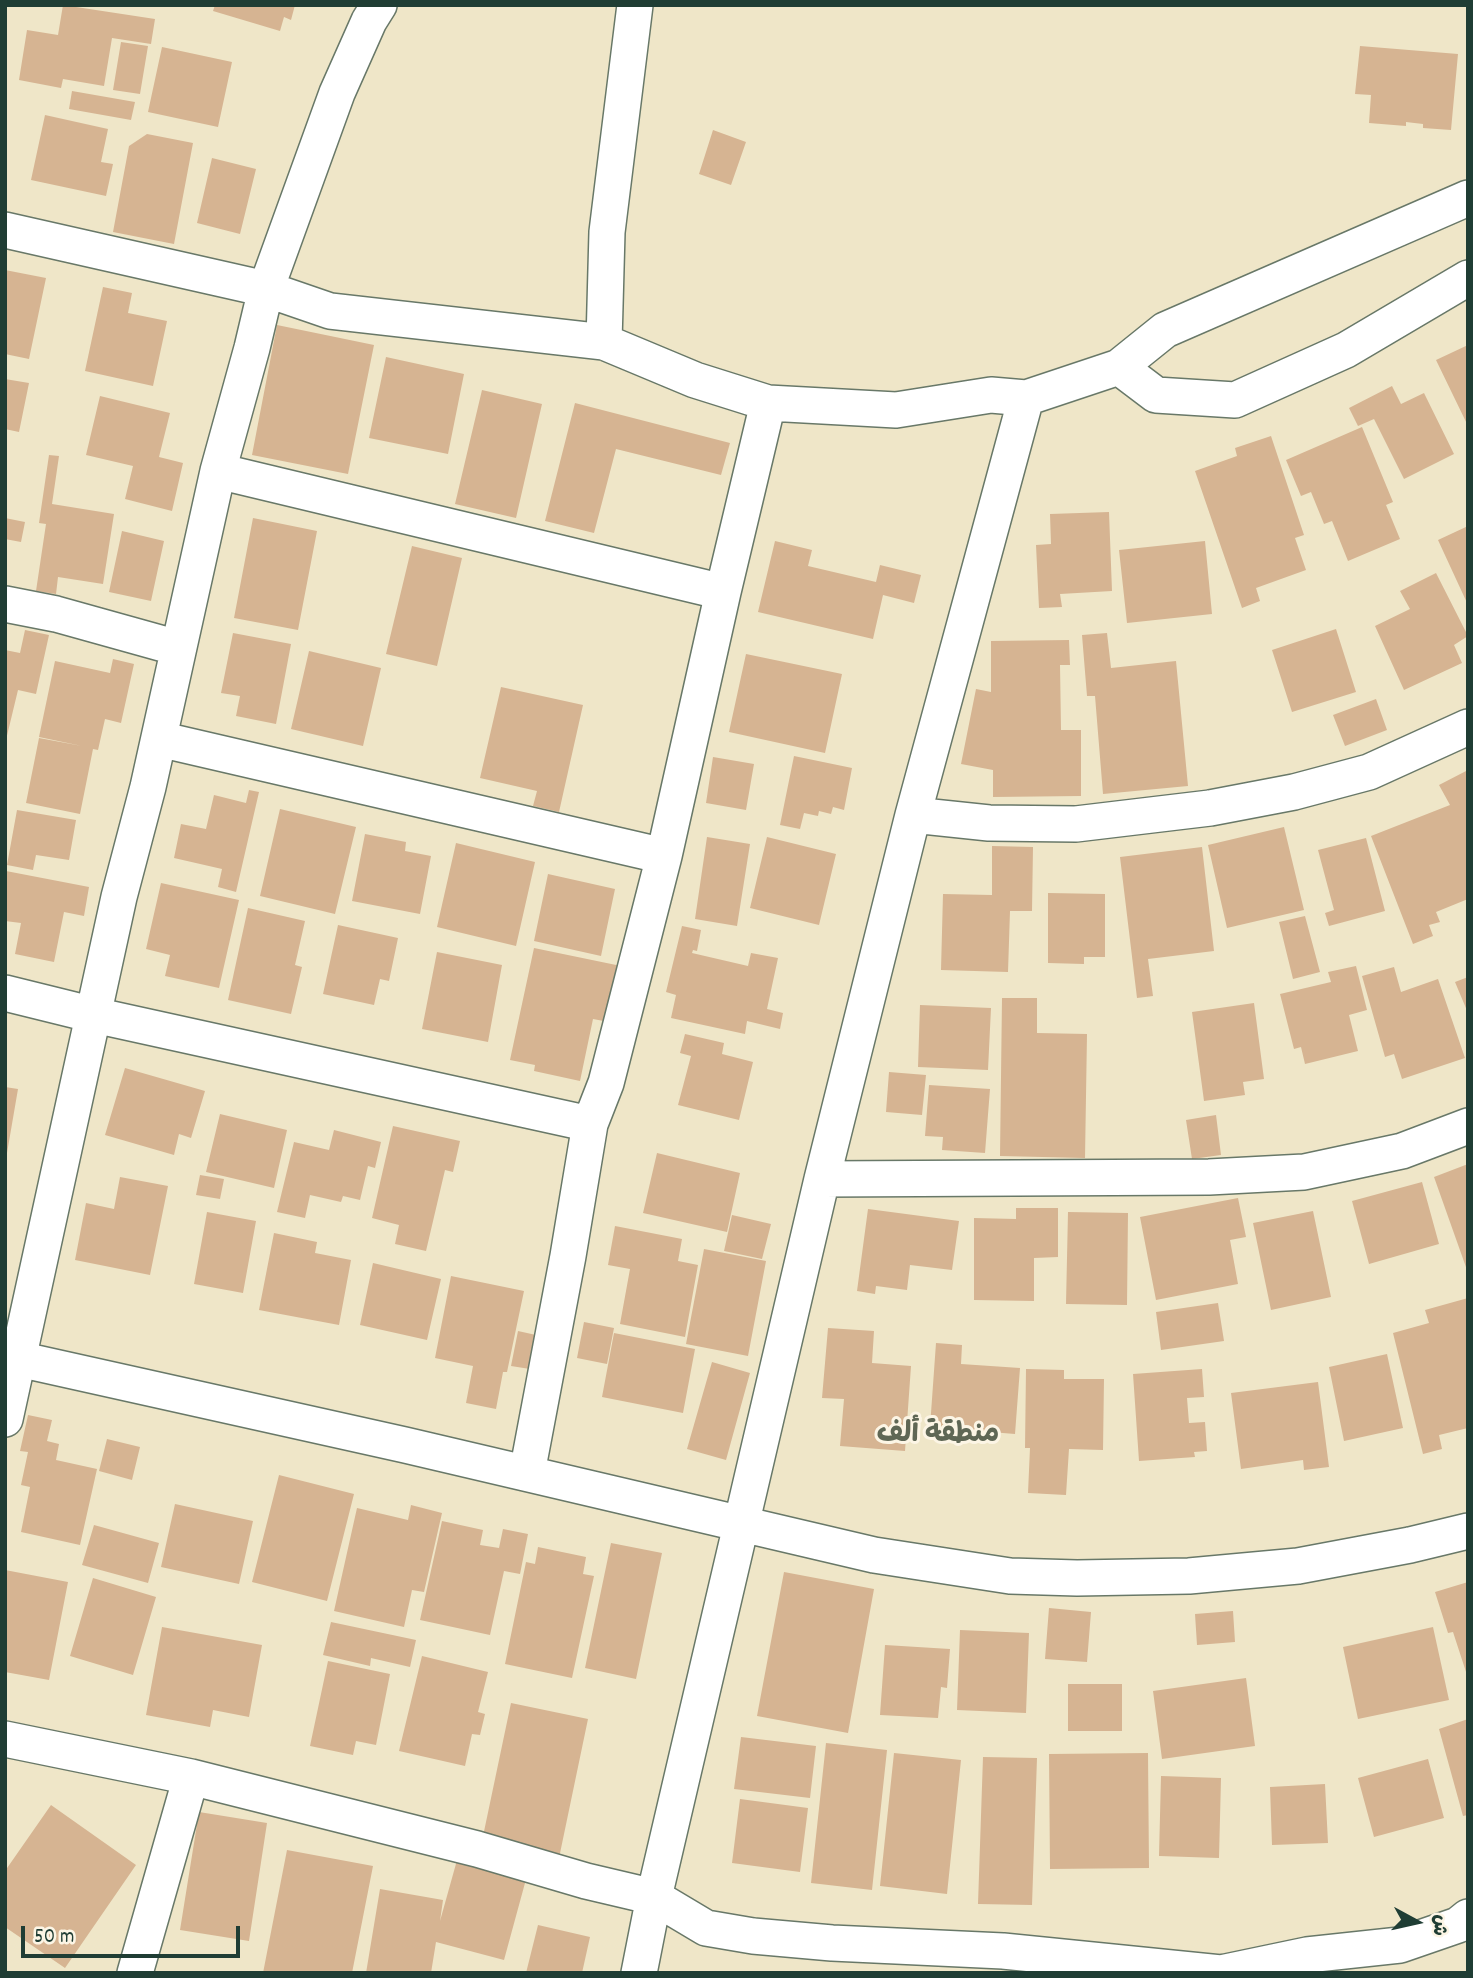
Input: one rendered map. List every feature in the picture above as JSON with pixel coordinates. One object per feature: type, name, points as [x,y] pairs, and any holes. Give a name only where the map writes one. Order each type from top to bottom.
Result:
[{"type":"street","points":[[5,1419],[12,1357],[94,1015],[119,897],[149,786],[218,471],[266,289],[337,93],[369,21],[379,5]]},
{"type":"street","points":[[604,342],[607,232],[635,5]]},
{"type":"street","points":[[5,230],[266,289],[330,311],[604,342],[695,380],[768,403],[896,410],[991,395],[1026,398],[1119,367],[1165,330],[1468,198]]},
{"type":"street","points":[[1119,367],[1156,395],[1236,400],[1346,350],[1468,278]]},
{"type":"street","points":[[639,1973],[654,1897],[822,1179],[913,815],[1026,398]]},
{"type":"street","points":[[527,1473],[590,1124],[606,1083],[664,856],[768,403]]},
{"type":"street","points":[[218,471],[723,592]]},
{"type":"street","points":[[5,604],[56,614],[178,648]]},
{"type":"street","points":[[913,815],[989,823],[1076,824],[1210,807],[1294,792],[1369,772],[1468,727]]},
{"type":"street","points":[[159,739],[664,856]]},
{"type":"street","points":[[5,993],[590,1124]]},
{"type":"street","points":[[822,1179],[1209,1177],[1304,1172],[1402,1151],[1468,1126]]},
{"type":"street","points":[[12,1357],[527,1473],[874,1555],[1010,1576],[1189,1576],[1298,1566],[1468,1531]]},
{"type":"street","points":[[5,1739],[191,1777],[477,1849],[586,1881],[654,1897],[706,1928],[753,1936],[832,1943],[1003,1951],[1221,1973],[1307,1955],[1400,1945],[1458,1925],[1468,1917]]},
{"type":"street","points":[[135,1973],[191,1777]]},
{"type":"building","points":[[63,5],[155,19],[151,44],[112,38],[104,86],[63,79],[61,88],[19,80],[27,30],[58,35]]},
{"type":"building","points":[[215,5],[295,5],[291,20],[284,17],[280,31],[213,11]]},
{"type":"building","points":[[121,42],[148,46],[140,94],[113,90]]},
{"type":"building","points":[[1360,46],[1458,54],[1451,130],[1423,128],[1423,124],[1406,122],[1406,126],[1369,123],[1371,95],[1355,94]]},
{"type":"building","points":[[162,47],[232,62],[218,127],[148,112]]},
{"type":"building","points":[[72,91],[135,102],[131,120],[69,109]]},
{"type":"building","points":[[45,115],[108,129],[101,162],[113,164],[106,196],[31,180]]},
{"type":"building","points":[[713,130],[746,142],[731,185],[699,174]]},
{"type":"building","points":[[147,134],[193,143],[174,244],[113,232],[129,146]]},
{"type":"building","points":[[212,158],[256,169],[240,234],[197,223]]},
{"type":"building","points":[[5,270],[46,278],[29,359],[5,354]]},
{"type":"building","points":[[103,287],[132,293],[128,313],[167,321],[153,386],[85,371]]},
{"type":"building","points":[[277,325],[374,345],[348,474],[252,455]]},
{"type":"building","points":[[1468,345],[1468,426],[1436,360]]},
{"type":"building","points":[[386,357],[464,374],[448,454],[369,438]]},
{"type":"building","points":[[5,379],[29,383],[19,432],[5,429]]},
{"type":"building","points":[[1392,386],[1401,404],[1424,393],[1454,454],[1404,479],[1374,419],[1358,426],[1349,408]]},
{"type":"building","points":[[482,390],[542,404],[516,518],[455,504]]},
{"type":"building","points":[[100,396],[170,413],[159,457],[183,463],[172,511],[125,499],[133,466],[86,455]]},
{"type":"building","points":[[575,403],[730,443],[721,475],[616,449],[594,533],[545,521]]},
{"type":"building","points":[[1362,427],[1393,502],[1386,505],[1400,539],[1348,561],[1332,521],[1324,524],[1311,492],[1301,496],[1286,460]]},
{"type":"building","points":[[1271,436],[1304,535],[1295,538],[1306,570],[1256,588],[1260,601],[1242,608],[1195,471],[1237,456],[1235,448]]},
{"type":"building","points":[[49,455],[59,456],[52,504],[114,514],[103,584],[58,577],[56,594],[36,591],[46,524],[39,523]]},
{"type":"building","points":[[1109,512],[1112,591],[1060,594],[1062,607],[1039,608],[1036,545],[1051,544],[1050,514]]},
{"type":"building","points":[[5,518],[25,522],[21,542],[5,539]]},
{"type":"building","points":[[253,518],[317,531],[298,630],[234,618]]},
{"type":"building","points":[[1468,526],[1468,605],[1438,540]]},
{"type":"building","points":[[122,531],[164,541],[151,601],[109,592]]},
{"type":"building","points":[[775,541],[812,550],[808,566],[876,582],[880,565],[921,575],[914,603],[883,595],[873,639],[758,612]]},
{"type":"building","points":[[1205,541],[1212,614],[1127,623],[1119,550]]},
{"type":"building","points":[[412,546],[462,558],[437,666],[386,654]]},
{"type":"building","points":[[1436,573],[1468,636],[1454,645],[1462,663],[1404,690],[1375,626],[1410,609],[1400,591]]},
{"type":"building","points":[[1336,629],[1356,692],[1292,712],[1272,650]]},
{"type":"building","points":[[25,630],[49,635],[36,694],[18,690],[5,744],[5,650],[20,653]]},
{"type":"building","points":[[233,633],[291,644],[276,724],[236,716],[240,696],[221,693]]},
{"type":"building","points":[[1107,633],[1111,668],[1176,661],[1188,786],[1103,794],[1095,696],[1087,696],[1082,635]]},
{"type":"building","points":[[1069,640],[1070,665],[1060,665],[1061,730],[1081,730],[1081,796],[993,797],[993,770],[961,764],[976,689],[991,692],[991,641]]},
{"type":"building","points":[[309,651],[381,668],[363,746],[291,729]]},
{"type":"building","points":[[746,654],[842,674],[825,753],[729,732]]},
{"type":"building","points":[[113,659],[134,664],[121,723],[105,719],[98,750],[93,749],[80,814],[26,803],[39,738],[82,746],[39,737],[55,661],[110,673]]},
{"type":"building","points":[[501,687],[583,705],[559,812],[533,806],[537,791],[480,778]]},
{"type":"building","points":[[1376,699],[1387,730],[1345,746],[1333,715]]},
{"type":"building","points":[[794,756],[852,768],[844,810],[833,807],[831,814],[819,811],[818,816],[804,813],[800,829],[780,825]]},
{"type":"building","points":[[713,757],[754,764],[746,810],[706,803]]},
{"type":"building","points":[[1468,770],[1468,899],[1436,912],[1440,922],[1429,925],[1433,936],[1413,944],[1371,836],[1450,805],[1439,785]]},
{"type":"building","points":[[249,790],[259,792],[236,892],[218,887],[222,869],[174,858],[181,824],[206,829],[214,795],[246,803]]},
{"type":"building","points":[[280,809],[356,827],[335,914],[260,896]]},
{"type":"building","points":[[17,810],[76,820],[69,860],[36,855],[33,870],[7,865]]},
{"type":"building","points":[[1284,827],[1304,910],[1227,928],[1208,845]]},
{"type":"building","points":[[365,834],[406,842],[405,851],[431,856],[420,914],[352,901]]},
{"type":"building","points":[[707,837],[750,844],[737,926],[695,919]]},
{"type":"building","points":[[767,837],[836,854],[819,925],[750,908]]},
{"type":"building","points":[[1366,838],[1385,911],[1329,926],[1325,913],[1334,910],[1318,850]]},
{"type":"building","points":[[456,843],[535,862],[516,946],[437,927]]},
{"type":"building","points":[[992,846],[1033,847],[1032,911],[1010,911],[1008,972],[941,970],[943,894],[992,895]]},
{"type":"building","points":[[1202,847],[1214,951],[1148,959],[1153,996],[1137,998],[1120,857]]},
{"type":"building","points":[[6,871],[89,887],[84,916],[64,912],[54,962],[15,954],[21,923],[5,921]]},
{"type":"building","points":[[548,874],[615,889],[601,956],[534,941]]},
{"type":"building","points":[[161,883],[239,900],[219,988],[165,976],[170,955],[146,949]]},
{"type":"building","points":[[1048,893],[1105,894],[1105,957],[1084,957],[1084,964],[1048,963]]},
{"type":"building","points":[[248,908],[305,921],[295,965],[302,967],[291,1014],[228,1000]]},
{"type":"building","points":[[1305,916],[1320,972],[1293,979],[1279,922]]},
{"type":"building","points":[[338,925],[398,938],[389,981],[380,979],[374,1005],[323,994]]},
{"type":"building","points":[[682,926],[701,930],[697,951],[693,950],[692,953],[748,966],[751,953],[778,958],[767,1009],[783,1013],[780,1029],[747,1021],[745,1034],[671,1018],[676,995],[666,992]]},
{"type":"building","points":[[534,948],[621,966],[609,1022],[593,1019],[580,1081],[534,1071],[535,1065],[510,1060]]},
{"type":"building","points":[[437,952],[502,965],[488,1042],[422,1029]]},
{"type":"building","points":[[1356,966],[1367,1010],[1349,1015],[1358,1051],[1305,1064],[1301,1047],[1294,1049],[1280,994],[1331,982],[1328,972]]},
{"type":"building","points":[[1394,967],[1401,992],[1438,979],[1465,1058],[1402,1079],[1394,1054],[1385,1057],[1362,976]]},
{"type":"building","points":[[1468,977],[1468,1013],[1455,982]]},
{"type":"building","points":[[1002,998],[1037,998],[1037,1033],[1087,1034],[1085,1158],[1000,1156]]},
{"type":"building","points":[[1254,1003],[1264,1079],[1243,1082],[1245,1095],[1204,1101],[1192,1012]]},
{"type":"building","points":[[920,1005],[991,1008],[988,1070],[918,1067]]},
{"type":"building","points":[[685,1034],[724,1043],[722,1054],[753,1062],[739,1120],[678,1105],[691,1056],[680,1053]]},
{"type":"building","points":[[125,1068],[205,1091],[191,1138],[179,1134],[174,1155],[105,1135]]},
{"type":"building","points":[[889,1072],[926,1075],[922,1115],[886,1112]]},
{"type":"building","points":[[929,1085],[990,1089],[985,1153],[942,1150],[943,1137],[925,1136]]},
{"type":"building","points":[[5,1087],[18,1089],[7,1153],[5,1153]]},
{"type":"building","points":[[220,1114],[287,1130],[274,1188],[206,1172]]},
{"type":"building","points":[[1216,1115],[1221,1155],[1192,1159],[1186,1120]]},
{"type":"building","points":[[393,1126],[460,1141],[453,1172],[445,1170],[426,1251],[395,1244],[399,1225],[372,1218]]},
{"type":"building","points":[[334,1130],[381,1142],[375,1168],[368,1166],[360,1200],[343,1196],[341,1202],[310,1195],[305,1218],[277,1212],[294,1142],[329,1150]]},
{"type":"building","points":[[657,1153],[740,1173],[727,1232],[643,1213]]},
{"type":"building","points":[[1468,1164],[1468,1270],[1467,1270],[1434,1177]]},
{"type":"building","points":[[200,1175],[224,1179],[220,1199],[196,1195]]},
{"type":"building","points":[[120,1177],[168,1186],[150,1275],[75,1260],[86,1203],[114,1209]]},
{"type":"building","points":[[1422,1182],[1439,1244],[1369,1264],[1352,1201]]},
{"type":"building","points":[[1238,1198],[1246,1237],[1230,1240],[1238,1284],[1156,1300],[1140,1217]]},
{"type":"building","points":[[1016,1208],[1058,1208],[1058,1257],[1034,1258],[1034,1301],[974,1300],[974,1218],[1016,1219]]},
{"type":"building","points":[[868,1209],[959,1221],[952,1270],[910,1265],[907,1290],[876,1286],[875,1294],[857,1291]]},
{"type":"building","points":[[1313,1211],[1331,1297],[1271,1310],[1253,1223]]},
{"type":"building","points":[[207,1212],[256,1221],[243,1293],[194,1284]]},
{"type":"building","points":[[1068,1212],[1128,1213],[1127,1305],[1066,1304]]},
{"type":"building","points":[[732,1215],[771,1224],[762,1259],[724,1251]]},
{"type":"building","points":[[615,1226],[682,1239],[678,1261],[698,1265],[685,1337],[620,1324],[630,1269],[608,1265]]},
{"type":"building","points":[[274,1233],[317,1242],[315,1253],[351,1260],[339,1325],[259,1310]]},
{"type":"building","points":[[704,1249],[766,1261],[748,1356],[686,1344]]},
{"type":"building","points":[[373,1263],[441,1279],[427,1340],[360,1325]]},
{"type":"building","points":[[451,1276],[524,1291],[507,1372],[503,1372],[496,1409],[466,1403],[473,1366],[435,1358]]},
{"type":"building","points":[[1468,1298],[1468,1428],[1439,1435],[1442,1449],[1423,1454],[1393,1333],[1429,1323],[1425,1310]]},
{"type":"building","points":[[1218,1303],[1224,1341],[1161,1350],[1156,1312]]},
{"type":"building","points":[[584,1322],[614,1328],[607,1364],[577,1358]]},
{"type":"building","points":[[828,1328],[874,1331],[872,1363],[911,1366],[905,1451],[840,1446],[844,1399],[822,1398]]},
{"type":"building","points":[[518,1331],[536,1335],[530,1369],[511,1366]]},
{"type":"building","points":[[614,1333],[695,1349],[683,1413],[602,1397]]},
{"type":"building","points":[[936,1343],[962,1345],[961,1364],[1020,1368],[1015,1434],[930,1427]]},
{"type":"building","points":[[1387,1354],[1403,1428],[1344,1441],[1329,1367]]},
{"type":"building","points":[[712,1362],[750,1373],[726,1460],[687,1449]]},
{"type":"building","points":[[1026,1369],[1064,1370],[1064,1379],[1104,1379],[1103,1450],[1069,1449],[1066,1495],[1028,1493],[1030,1448],[1025,1448]]},
{"type":"building","points":[[1202,1369],[1204,1397],[1187,1398],[1189,1423],[1205,1422],[1207,1451],[1194,1452],[1195,1457],[1139,1461],[1133,1374]]},
{"type":"building","points":[[1318,1382],[1329,1467],[1304,1470],[1303,1460],[1241,1469],[1231,1393]]},
{"type":"building","points":[[28,1415],[52,1420],[47,1441],[59,1444],[56,1460],[97,1469],[80,1545],[21,1532],[30,1487],[21,1485],[28,1452],[20,1451]]},
{"type":"building","points":[[107,1439],[140,1447],[132,1480],[99,1471]]},
{"type":"building","points":[[279,1475],[354,1494],[327,1601],[252,1582]]},
{"type":"building","points":[[175,1504],[253,1521],[239,1584],[161,1567]]},
{"type":"building","points":[[411,1505],[442,1513],[424,1592],[412,1590],[404,1627],[334,1611],[357,1508],[408,1520]]},
{"type":"building","points":[[442,1521],[483,1530],[480,1545],[499,1548],[503,1529],[528,1534],[520,1574],[504,1571],[490,1635],[420,1620]]},
{"type":"building","points":[[94,1525],[159,1543],[148,1583],[82,1565]]},
{"type":"building","points":[[611,1543],[662,1553],[636,1679],[585,1668]]},
{"type":"building","points":[[538,1547],[586,1557],[583,1574],[594,1576],[572,1678],[505,1664],[526,1562],[535,1564]]},
{"type":"building","points":[[5,1570],[68,1582],[49,1680],[5,1672]]},
{"type":"building","points":[[784,1572],[874,1589],[848,1733],[757,1716]]},
{"type":"building","points":[[93,1578],[156,1597],[133,1675],[70,1656]]},
{"type":"building","points":[[1468,1582],[1467,1675],[1453,1632],[1448,1633],[1435,1592]]},
{"type":"building","points":[[1049,1608],[1091,1612],[1087,1662],[1045,1659]]},
{"type":"building","points":[[1233,1611],[1235,1642],[1197,1645],[1195,1614]]},
{"type":"building","points":[[331,1622],[416,1640],[410,1667],[371,1658],[370,1666],[323,1655]]},
{"type":"building","points":[[162,1627],[262,1645],[249,1717],[213,1710],[210,1727],[146,1715]]},
{"type":"building","points":[[1433,1627],[1449,1700],[1358,1719],[1343,1647]]},
{"type":"building","points":[[960,1630],[1029,1633],[1026,1713],[957,1710]]},
{"type":"building","points":[[885,1645],[950,1649],[947,1688],[941,1687],[938,1718],[880,1715]]},
{"type":"building","points":[[422,1656],[488,1672],[478,1712],[485,1714],[480,1735],[472,1734],[465,1766],[399,1751]]},
{"type":"building","points":[[328,1661],[390,1674],[376,1745],[356,1741],[353,1755],[310,1746]]},
{"type":"building","points":[[1246,1678],[1255,1746],[1162,1759],[1153,1691]]},
{"type":"building","points":[[1068,1684],[1122,1684],[1122,1731],[1068,1731]]},
{"type":"building","points":[[511,1703],[588,1719],[559,1858],[482,1841]]},
{"type":"building","points":[[1468,1719],[1468,1815],[1463,1816],[1439,1729]]},
{"type":"building","points":[[741,1737],[816,1746],[810,1798],[734,1789]]},
{"type":"building","points":[[826,1743],[887,1750],[872,1890],[811,1883]]},
{"type":"building","points":[[894,1753],[961,1760],[947,1894],[880,1886]]},
{"type":"building","points":[[1148,1753],[1149,1868],[1050,1869],[1049,1754]]},
{"type":"building","points":[[983,1757],[1037,1758],[1032,1905],[978,1904]]},
{"type":"building","points":[[1428,1759],[1444,1818],[1374,1837],[1358,1778]]},
{"type":"building","points":[[1161,1776],[1221,1778],[1219,1858],[1159,1856]]},
{"type":"building","points":[[1325,1784],[1328,1843],[1272,1845],[1270,1787]]},
{"type":"building","points":[[740,1799],[808,1808],[800,1872],[732,1863]]},
{"type":"building","points":[[51,1805],[136,1865],[65,1968],[5,1927],[5,1871]]},
{"type":"building","points":[[199,1812],[267,1823],[249,1941],[180,1930]]},
{"type":"building","points":[[287,1850],[373,1866],[352,1973],[263,1973]]},
{"type":"building","points":[[459,1853],[528,1872],[504,1960],[436,1942],[431,1973],[366,1973],[380,1889],[443,1900],[440,1921]]},
{"type":"building","points":[[538,1925],[590,1937],[582,1973],[526,1973]]},
{"type":"district","name":"منطقة ألف","points":[[938,1437]]}]
